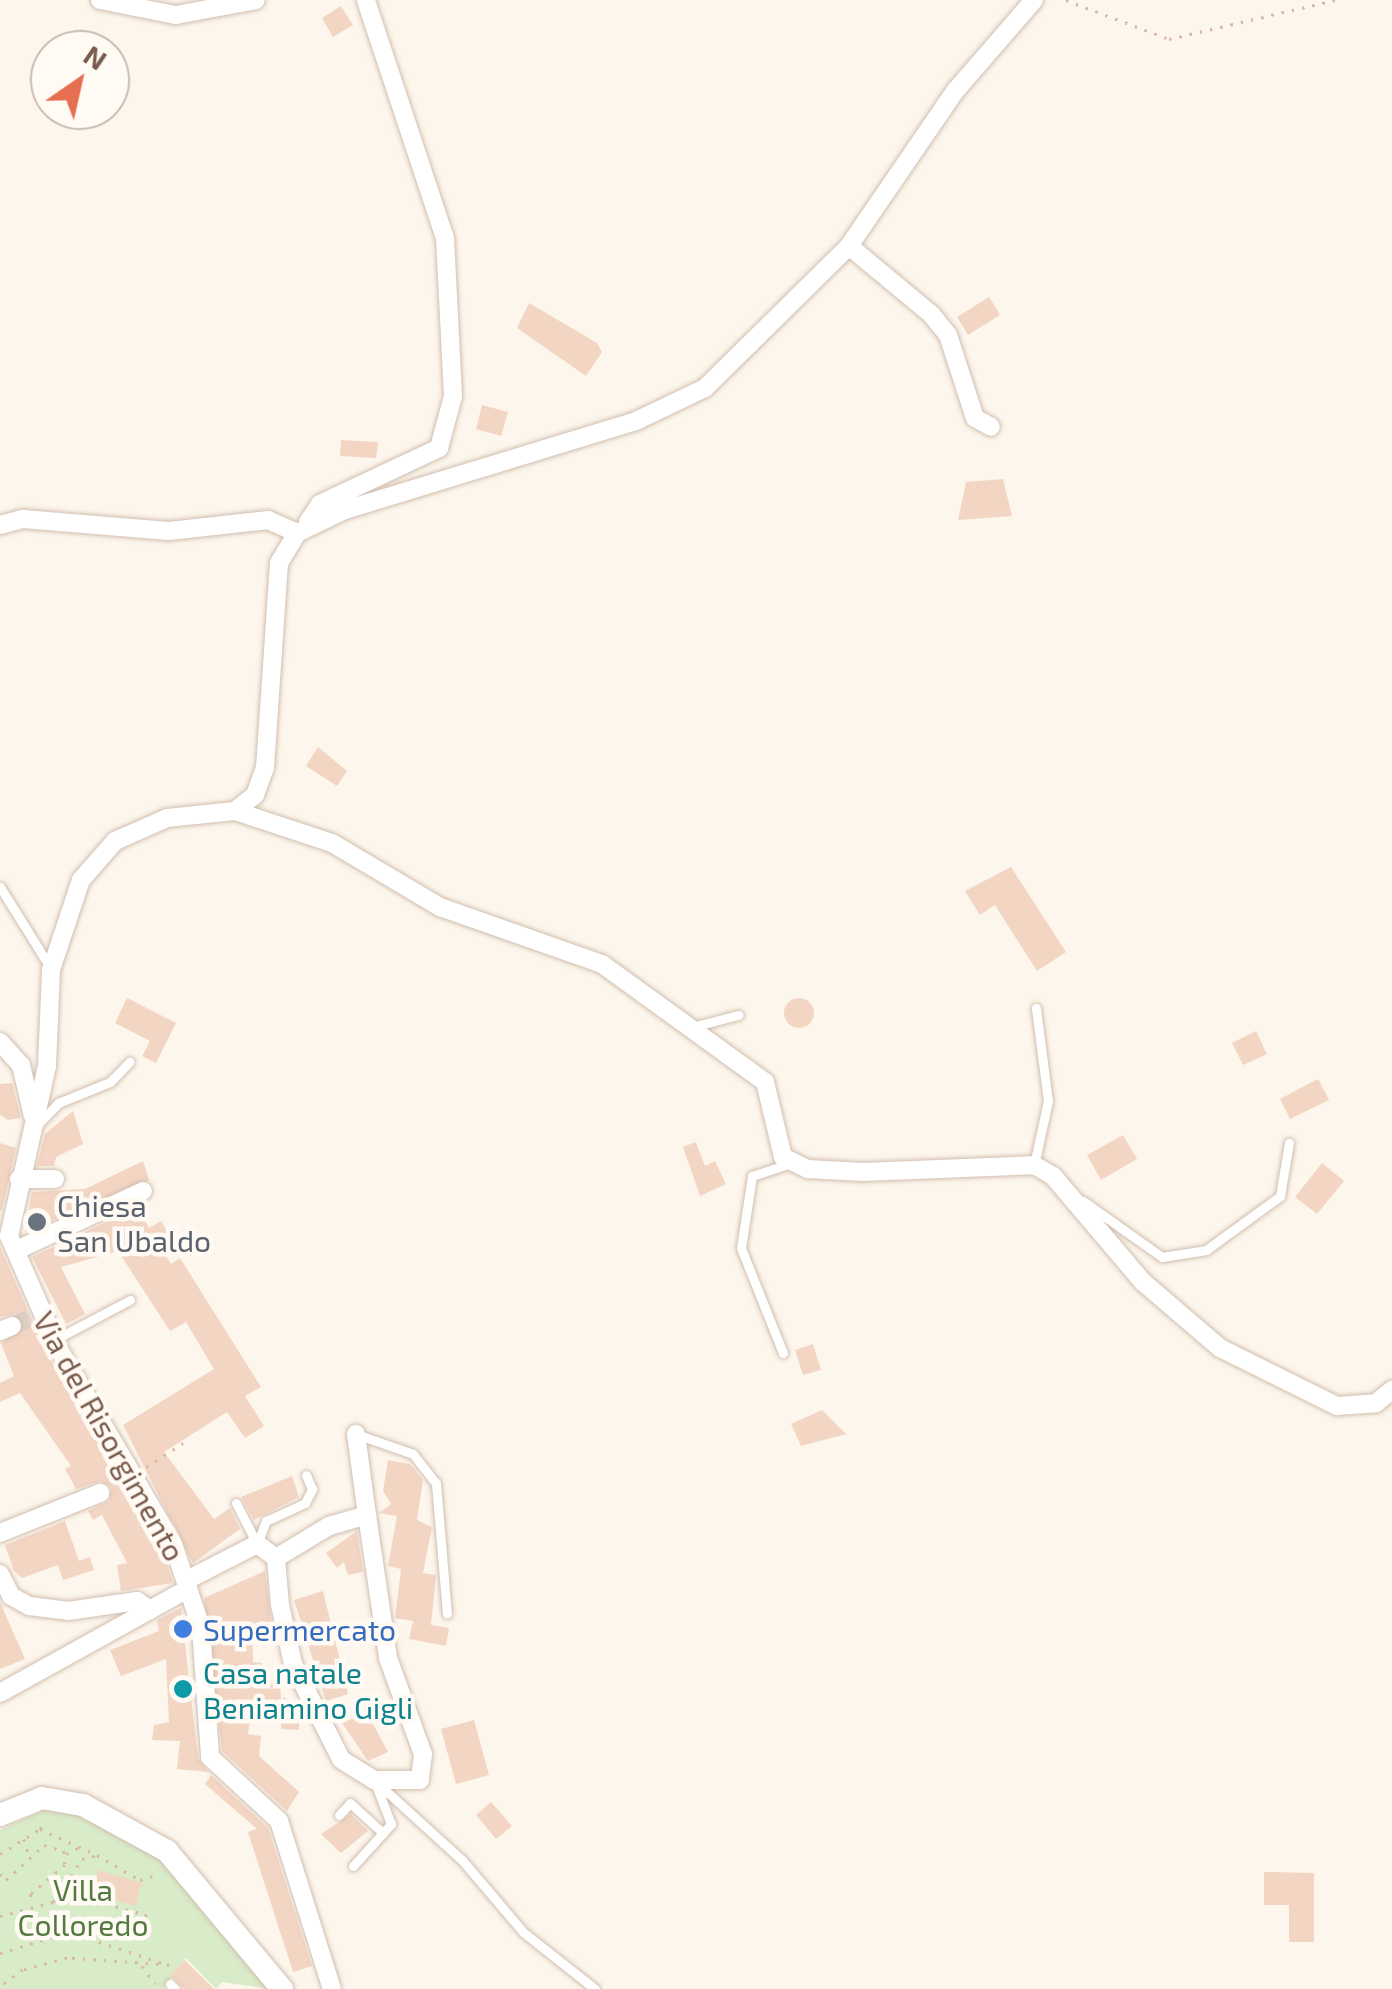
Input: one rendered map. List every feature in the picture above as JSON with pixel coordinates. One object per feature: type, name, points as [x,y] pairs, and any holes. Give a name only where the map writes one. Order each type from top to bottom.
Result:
[{"type":"street","points":[[100,0],[176,15],[256,0]]},
{"type":"street","points":[[235,811],[255,795],[265,768],[279,563],[320,504],[439,448],[453,396],[445,238],[366,0]]},
{"type":"street","points":[[0,525],[24,520],[169,531],[268,520],[303,528],[665,411],[744,356],[849,246],[956,90],[1034,0]]},
{"type":"street","points":[[849,246],[931,314],[948,335],[975,418],[992,427]]},
{"type":"street","points":[[143,1191],[9,1240],[19,1179],[47,1066],[51,970],[82,880],[116,841],[167,818],[235,811],[322,838],[440,906],[573,948],[683,1029],[765,1082],[775,1142],[794,1162],[863,1172],[1034,1165],[1063,1190],[1143,1282],[1220,1348],[1337,1406],[1376,1403],[1392,1390]]},
{"type":"street","points":[[0,1042],[21,1064],[34,1127]]},
{"type":"street","points":[[19,1179],[55,1179]]},
{"type":"street","name":"Via del Risorgimento","points":[[9,1240],[38,1315],[132,1475],[188,1584],[201,1627],[210,1757],[279,1822],[332,1989]]},
{"type":"street","points":[[0,1694],[150,1610],[257,1544],[276,1558],[293,1664],[314,1715],[342,1759],[374,1780],[420,1780],[423,1754],[388,1658],[356,1434]]},
{"type":"street","points":[[0,1533],[100,1493]]},
{"type":"street","points":[[276,1558],[329,1526],[367,1514]]},
{"type":"street","points":[[0,1574],[11,1596],[29,1606],[68,1611],[137,1601],[150,1610]]},
{"type":"street","points":[[0,1815],[42,1798],[83,1804],[167,1850],[282,1989]]},
{"type":"lane","points":[[0,887],[51,970]]},
{"type":"lane","points":[[1034,1165],[1048,1101],[1036,1008]]},
{"type":"lane","points":[[683,1029],[738,1015]]},
{"type":"lane","points":[[34,1127],[58,1103],[110,1082],[128,1062]]},
{"type":"lane","points":[[1063,1190],[1162,1257],[1206,1250],[1280,1196],[1289,1143]]},
{"type":"lane","points":[[783,1353],[741,1248],[752,1176],[794,1162]]},
{"type":"lane","points":[[54,1340],[130,1300]]},
{"type":"lane","points":[[356,1434],[414,1454],[436,1482],[447,1614]]},
{"type":"lane","points":[[257,1544],[266,1521],[305,1504],[312,1489],[306,1476]]},
{"type":"lane","points":[[236,1503],[257,1544]]},
{"type":"lane","points":[[353,1866],[384,1833],[392,1814],[374,1780]]},
{"type":"lane","points":[[374,1780],[462,1860],[523,1932],[595,1989]]},
{"type":"lane","points":[[339,1815],[350,1803],[384,1833]]},
{"type":"path","points":[[1066,0],[1169,39],[1335,0]]},
{"type":"path","points":[[132,1475],[184,1442]]},
{"type":"path","points":[[0,1854],[40,1829],[84,1845],[140,1880],[158,1873],[169,1884]]},
{"type":"path","points":[[23,1837],[30,1856]]},
{"type":"path","points":[[0,1886],[30,1856],[51,1844],[65,1854]]},
{"type":"path","points":[[65,1854],[84,1845]]},
{"type":"path","points":[[30,1906],[31,1894],[61,1871],[65,1854]]},
{"type":"path","points":[[64,1892],[82,1859],[96,1855]]},
{"type":"path","points":[[0,1874],[6,1880]]},
{"type":"path","points":[[0,1916],[64,1892],[147,1915],[102,1942]]},
{"type":"path","points":[[0,1953],[55,1932],[102,1942],[169,1965],[67,1958],[23,1970],[0,1986]]},
{"type":"path","points":[[142,1965],[158,1988]]},
{"type":"green space","name":"Villa Colloredo","points":[[46,1809],[79,1813],[165,1858],[270,1989],[222,1982],[216,1989],[186,1958],[163,1989],[0,1989],[0,1830]]},
{"type":"building","points":[[341,6],[353,25],[333,37],[322,18]]},
{"type":"building","points":[[989,297],[1000,315],[968,335],[957,317]]},
{"type":"building","points":[[529,303],[597,343],[602,352],[586,376],[517,328]]},
{"type":"building","points":[[482,405],[508,412],[501,436],[476,429]]},
{"type":"building","points":[[341,440],[378,442],[376,458],[340,456]]},
{"type":"building","points":[[1003,479],[1012,516],[958,520],[966,482]]},
{"type":"building","points":[[318,747],[347,771],[337,786],[306,766]]},
{"type":"building","points":[[1011,867],[1066,952],[1037,971],[995,905],[980,915],[965,891]]},
{"type":"building","points":[[127,998],[176,1023],[156,1063],[142,1056],[150,1041],[115,1023]]},
{"type":"building","points":[[799,998],[810,1002],[814,1013],[810,1024],[799,1028],[788,1024],[784,1013],[788,1002]]},
{"type":"building","points":[[1256,1031],[1267,1054],[1243,1065],[1232,1043]]},
{"type":"building","points":[[1318,1079],[1329,1100],[1290,1119],[1280,1099]]},
{"type":"building","points":[[12,1083],[21,1118],[8,1120],[0,1115],[0,1084]]},
{"type":"building","points":[[73,1111],[83,1144],[56,1157],[54,1166],[37,1166],[45,1134]]},
{"type":"building","points":[[1123,1135],[1137,1159],[1101,1180],[1087,1155]]},
{"type":"building","points":[[696,1142],[705,1166],[715,1161],[726,1184],[700,1196],[683,1147]]},
{"type":"building","points":[[0,1143],[16,1148],[2,1211],[0,1211]]},
{"type":"building","points":[[143,1161],[149,1180],[25,1232],[32,1192],[85,1189]]},
{"type":"building","points":[[1322,1163],[1344,1181],[1317,1214],[1295,1197]]},
{"type":"building","points":[[138,1207],[149,1228],[161,1221],[169,1234],[156,1241],[171,1264],[180,1258],[261,1387],[245,1396],[264,1426],[245,1438],[227,1412],[164,1452],[214,1519],[230,1508],[240,1529],[193,1563],[123,1425],[214,1369],[186,1322],[170,1331],[118,1251],[61,1267],[85,1314],[66,1324],[32,1257]]},
{"type":"building","points":[[0,1247],[47,1354],[162,1549],[173,1583],[121,1591],[117,1565],[127,1563],[102,1515],[93,1520],[88,1511],[109,1501],[111,1488],[101,1481],[76,1489],[65,1469],[71,1466],[20,1393],[0,1402],[0,1383],[14,1376],[1,1343],[24,1327],[15,1314],[0,1317]]},
{"type":"building","points":[[813,1344],[821,1370],[803,1375],[795,1350]]},
{"type":"building","points":[[822,1410],[846,1434],[801,1446],[791,1424]]},
{"type":"building","points":[[388,1460],[410,1464],[423,1480],[417,1520],[432,1527],[423,1573],[436,1575],[431,1625],[449,1628],[446,1646],[409,1639],[413,1621],[395,1618],[401,1569],[388,1566],[397,1516],[379,1513],[391,1504],[383,1491]]},
{"type":"building","points":[[292,1476],[299,1497],[254,1520],[241,1497]]},
{"type":"building","points":[[65,1521],[79,1561],[90,1557],[94,1570],[63,1580],[58,1565],[22,1578],[14,1571],[5,1545]]},
{"type":"building","points":[[357,1531],[363,1572],[348,1575],[344,1562],[337,1568],[326,1553]]},
{"type":"building","points":[[265,1571],[272,1626],[252,1625],[253,1662],[262,1663],[261,1684],[280,1683],[281,1701],[253,1701],[248,1734],[261,1736],[259,1756],[299,1792],[287,1811],[222,1751],[204,1598]]},
{"type":"building","points":[[323,1591],[348,1694],[326,1701],[294,1600]]},
{"type":"building","points":[[0,1602],[25,1659],[0,1669]]},
{"type":"building","points":[[181,1608],[198,1758],[208,1772],[177,1769],[180,1741],[152,1740],[154,1725],[169,1722],[166,1659],[121,1676],[110,1650],[159,1631],[157,1620]]},
{"type":"building","points":[[283,1697],[300,1705],[299,1730],[281,1729]]},
{"type":"building","points":[[367,1713],[388,1752],[368,1761],[342,1723]]},
{"type":"building","points":[[474,1720],[489,1775],[456,1784],[441,1729]]},
{"type":"building","points":[[211,1775],[268,1828],[312,1966],[293,1972],[248,1832],[257,1829],[205,1784]]},
{"type":"building","points":[[491,1802],[512,1826],[496,1839],[476,1815]]},
{"type":"building","points":[[351,1814],[368,1831],[341,1853],[321,1834]]},
{"type":"building","points":[[98,1870],[142,1883],[135,1906],[91,1893]]},
{"type":"building","points":[[1264,1872],[1314,1873],[1314,1942],[1289,1942],[1289,1905],[1264,1905]]},
{"type":"building","points":[[185,1960],[214,1989],[184,1989],[170,1975]]},
{"type":"tunnel","points":[[12,1326],[34,1317]]},
{"type":"place","name":"Chiesa San Ubaldo","points":[[37,1222]]},
{"type":"place","name":"Supermercato","points":[[183,1629]]},
{"type":"place","name":"Casa natale Beniamino Gigli","points":[[183,1689]]}]
